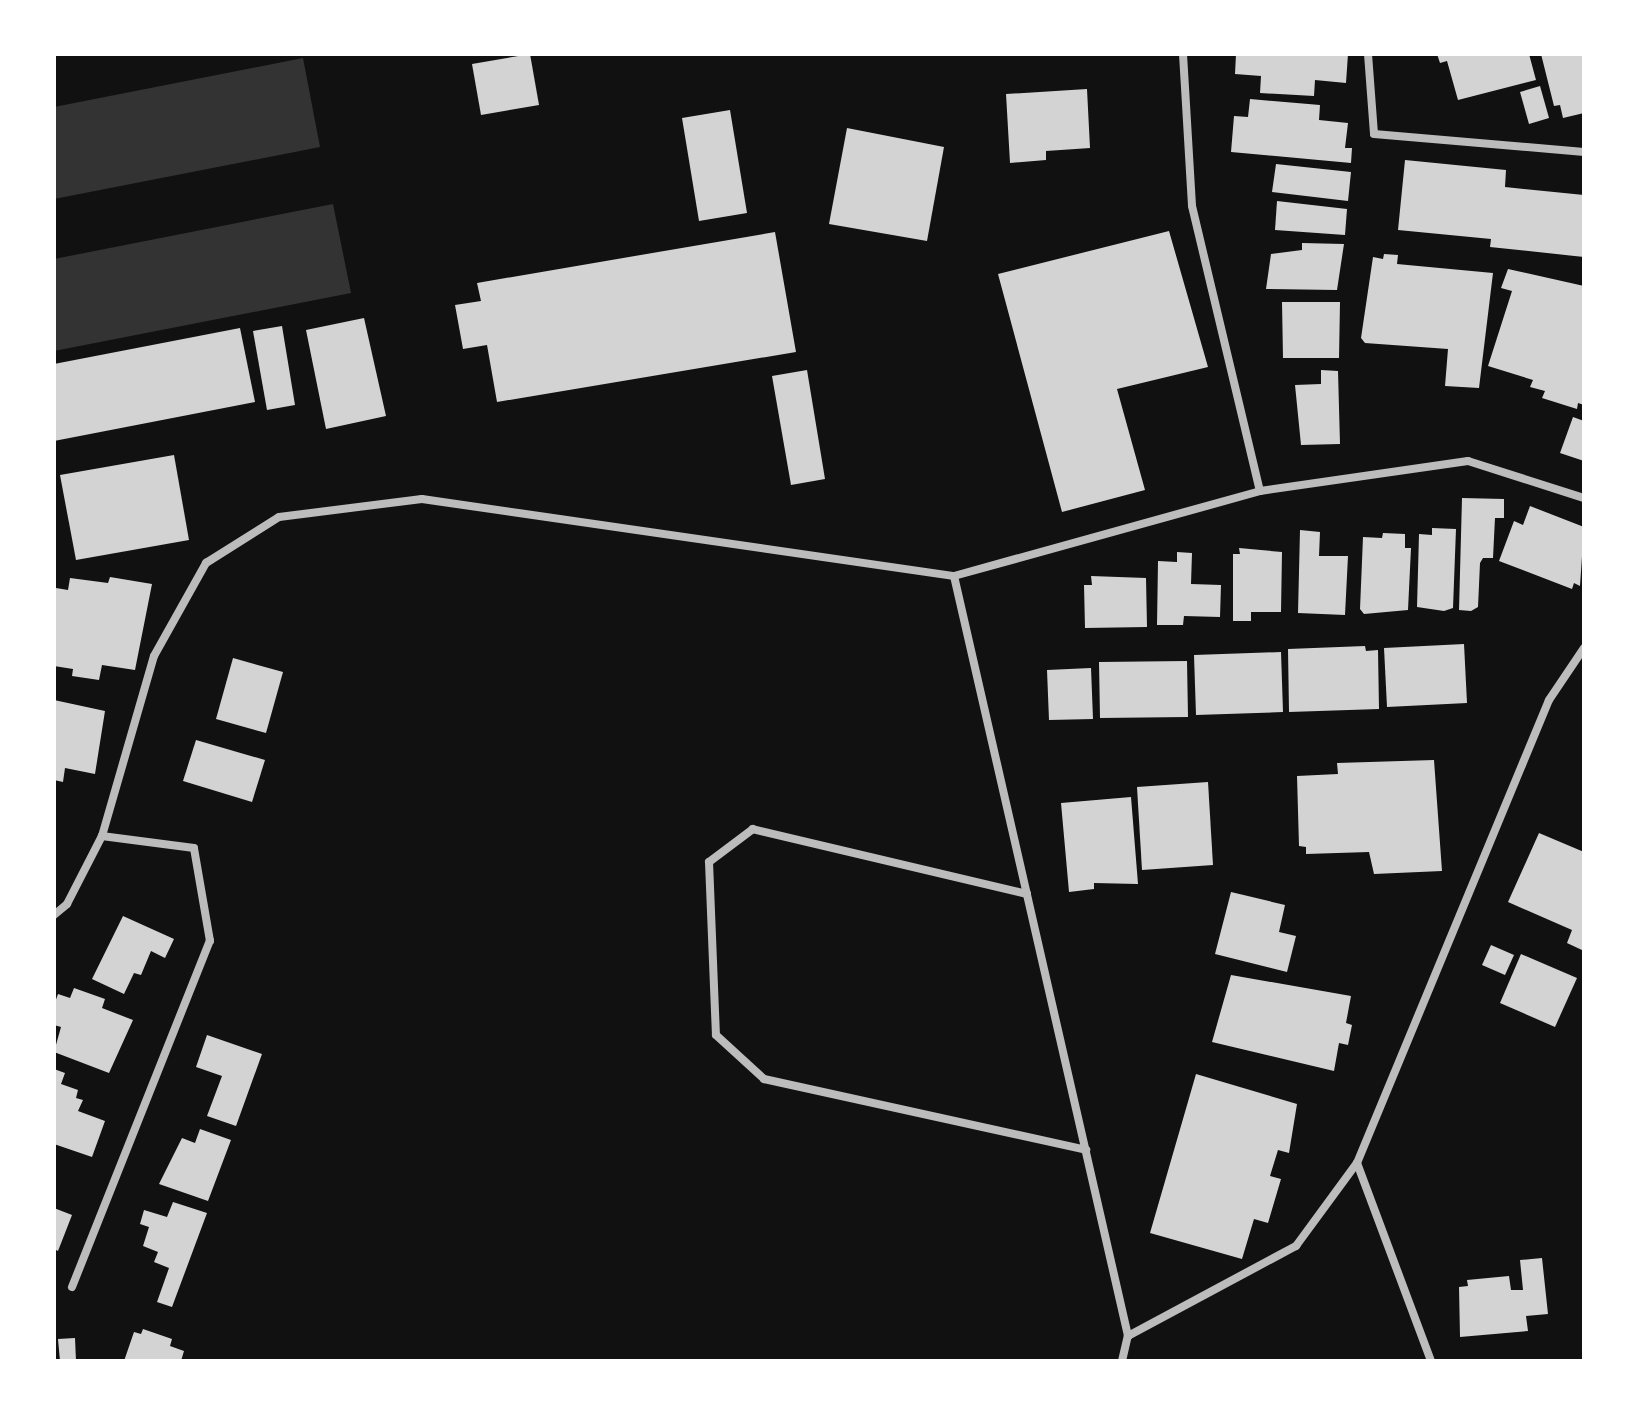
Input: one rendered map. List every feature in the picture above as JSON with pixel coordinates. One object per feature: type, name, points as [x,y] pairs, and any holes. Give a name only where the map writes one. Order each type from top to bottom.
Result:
[{"type":"street","points":[[1183,54],[1192,206],[1260,491]]},
{"type":"street","points":[[1368,54],[1374,134],[1584,152]]},
{"type":"street","points":[[54,915],[67,904],[102,836],[154,656],[206,563],[279,517],[422,499],[954,576],[1260,491],[1468,461],[1584,498]]},
{"type":"street","points":[[954,576],[1128,1336],[1122,1361]]},
{"type":"street","points":[[1128,1336],[1296,1246],[1357,1163],[1549,700],[1584,648]]},
{"type":"street","points":[[1027,894],[753,829],[709,862],[716,1035],[764,1079],[1086,1150]]},
{"type":"street","points":[[72,1287],[210,941],[194,848],[102,836]]},
{"type":"street","points":[[1357,1163],[1431,1361]]},
{"type":"shaded area","points":[[303,58],[320,147],[54,199],[54,107]]},
{"type":"shaded area","points":[[333,204],[351,293],[54,351],[54,259]]},
{"type":"building","points":[[530,54],[539,105],[481,115],[472,64]]},
{"type":"building","points":[[1236,54],[1348,54],[1346,83],[1315,80],[1314,96],[1260,93],[1261,76],[1235,74]]},
{"type":"building","points":[[1437,54],[1529,54],[1536,80],[1458,100],[1447,61],[1440,63]]},
{"type":"building","points":[[1541,54],[1584,54],[1584,113],[1563,118],[1560,105],[1554,106]]},
{"type":"building","points":[[1540,86],[1549,118],[1529,124],[1520,92]]},
{"type":"building","points":[[1087,89],[1090,148],[1046,151],[1046,160],[1010,163],[1006,94]]},
{"type":"building","points":[[1250,99],[1320,105],[1319,120],[1348,123],[1345,148],[1352,148],[1351,163],[1231,152],[1234,116],[1248,117]]},
{"type":"building","points":[[730,110],[747,213],[699,221],[682,118]]},
{"type":"building","points":[[847,128],[944,147],[927,241],[829,224]]},
{"type":"building","points":[[1405,160],[1506,170],[1505,187],[1584,195],[1584,257],[1490,247],[1491,239],[1398,230]]},
{"type":"building","points":[[1276,164],[1351,172],[1348,201],[1272,192]]},
{"type":"building","points":[[1277,201],[1347,209],[1345,235],[1275,230]]},
{"type":"building","points":[[1169,231],[1208,367],[1117,389],[1145,490],[1062,512],[998,274]]},
{"type":"building","points":[[775,232],[796,352],[497,402],[487,345],[463,349],[455,305],[481,301],[477,283]]},
{"type":"building","points":[[1302,243],[1344,244],[1337,290],[1266,289],[1271,254],[1302,250]]},
{"type":"building","points":[[1384,254],[1398,255],[1397,264],[1493,273],[1479,388],[1445,386],[1448,349],[1365,343],[1361,338],[1373,257],[1383,259]]},
{"type":"building","points":[[1508,269],[1584,286],[1584,405],[1578,403],[1577,409],[1542,398],[1545,391],[1530,387],[1533,380],[1488,366],[1512,291],[1501,288]]},
{"type":"building","points":[[1282,302],[1340,302],[1339,358],[1283,358]]},
{"type":"building","points":[[364,318],[386,416],[326,429],[306,330]]},
{"type":"building","points":[[282,326],[295,405],[267,410],[253,331]]},
{"type":"building","points":[[240,328],[255,402],[54,441],[54,364]]},
{"type":"building","points":[[807,370],[825,479],[791,485],[772,376]]},
{"type":"building","points":[[1321,370],[1338,371],[1340,444],[1301,445],[1295,385],[1321,384]]},
{"type":"building","points":[[1573,417],[1584,421],[1584,461],[1560,453]]},
{"type":"building","points":[[174,455],[189,540],[76,560],[60,475]]},
{"type":"building","points":[[1462,498],[1504,499],[1504,518],[1495,518],[1493,558],[1483,558],[1480,563],[1478,607],[1471,611],[1459,610]]},
{"type":"building","points":[[1530,506],[1584,527],[1580,586],[1574,583],[1572,589],[1499,561],[1514,521],[1523,525]]},
{"type":"building","points":[[1432,528],[1456,529],[1453,608],[1444,611],[1417,607],[1419,534],[1432,535]]},
{"type":"building","points":[[1300,530],[1320,532],[1319,556],[1348,556],[1345,615],[1298,613]]},
{"type":"building","points":[[1383,533],[1405,534],[1405,548],[1411,548],[1408,610],[1364,614],[1360,609],[1363,537],[1382,538]]},
{"type":"building","points":[[1239,548],[1282,552],[1281,612],[1251,612],[1251,621],[1233,621],[1233,554],[1240,554]]},
{"type":"building","points":[[1177,552],[1192,553],[1191,584],[1221,585],[1220,617],[1184,616],[1183,625],[1157,625],[1158,561],[1177,562]]},
{"type":"building","points":[[1091,576],[1146,578],[1147,627],[1085,628],[1084,585],[1092,585]]},
{"type":"building","points":[[110,577],[152,584],[135,670],[102,665],[99,680],[72,676],[73,669],[54,666],[56,588],[68,590],[70,578],[108,583]]},
{"type":"building","points":[[1464,644],[1467,703],[1387,707],[1384,648]]},
{"type":"building","points":[[1365,646],[1366,651],[1378,650],[1379,709],[1289,712],[1288,649]]},
{"type":"building","points":[[1281,652],[1283,712],[1196,715],[1194,655]]},
{"type":"building","points":[[233,658],[283,672],[266,733],[216,719]]},
{"type":"building","points":[[1187,661],[1188,717],[1100,718],[1099,662]]},
{"type":"building","points":[[1091,668],[1093,719],[1049,720],[1047,670]]},
{"type":"building","points":[[54,700],[105,711],[95,774],[65,768],[63,782],[54,780]]},
{"type":"building","points":[[196,740],[265,760],[252,802],[183,781]]},
{"type":"building","points":[[1434,760],[1442,871],[1374,874],[1369,852],[1306,854],[1306,847],[1299,846],[1297,776],[1338,774],[1337,763]]},
{"type":"building","points":[[1208,782],[1213,865],[1142,870],[1137,787]]},
{"type":"building","points":[[1131,797],[1138,884],[1094,883],[1094,889],[1069,892],[1061,803]]},
{"type":"building","points":[[1539,833],[1584,852],[1584,951],[1567,943],[1572,930],[1508,902]]},
{"type":"building","points":[[1231,892],[1285,905],[1279,932],[1296,936],[1287,972],[1215,954]]},
{"type":"building","points":[[123,916],[174,939],[165,958],[151,951],[141,975],[134,973],[124,994],[92,979]]},
{"type":"building","points":[[1491,945],[1514,955],[1505,975],[1482,965]]},
{"type":"building","points":[[1521,954],[1577,978],[1555,1027],[1500,1003]]},
{"type":"building","points":[[1231,975],[1351,996],[1346,1023],[1352,1025],[1348,1045],[1339,1043],[1334,1071],[1212,1042]]},
{"type":"building","points":[[74,988],[105,999],[102,1008],[133,1020],[109,1073],[54,1052],[61,1027],[54,1025],[54,1005],[58,994],[70,998]]},
{"type":"building","points":[[207,1035],[262,1054],[236,1126],[207,1116],[222,1076],[196,1067]]},
{"type":"building","points":[[54,1069],[65,1073],[61,1084],[78,1090],[76,1098],[83,1100],[78,1111],[105,1121],[92,1157],[54,1144]]},
{"type":"building","points":[[1196,1074],[1297,1104],[1289,1153],[1278,1150],[1270,1176],[1281,1179],[1268,1223],[1254,1219],[1242,1259],[1150,1233]]},
{"type":"building","points":[[200,1129],[231,1140],[208,1201],[159,1184],[182,1138],[195,1143]]},
{"type":"building","points":[[173,1202],[207,1213],[172,1307],[157,1302],[169,1268],[154,1262],[158,1252],[143,1246],[149,1227],[140,1224],[144,1210],[167,1217]]},
{"type":"building","points":[[54,1208],[72,1215],[58,1251],[54,1249]]},
{"type":"building","points":[[1542,1258],[1548,1314],[1526,1316],[1528,1331],[1460,1337],[1459,1287],[1468,1286],[1467,1280],[1509,1276],[1511,1290],[1523,1290],[1520,1260]]},
{"type":"building","points":[[143,1329],[172,1339],[170,1346],[184,1351],[181,1361],[124,1361],[134,1332],[141,1334]]},
{"type":"building","points":[[75,1338],[76,1361],[60,1361],[58,1339]]}]
